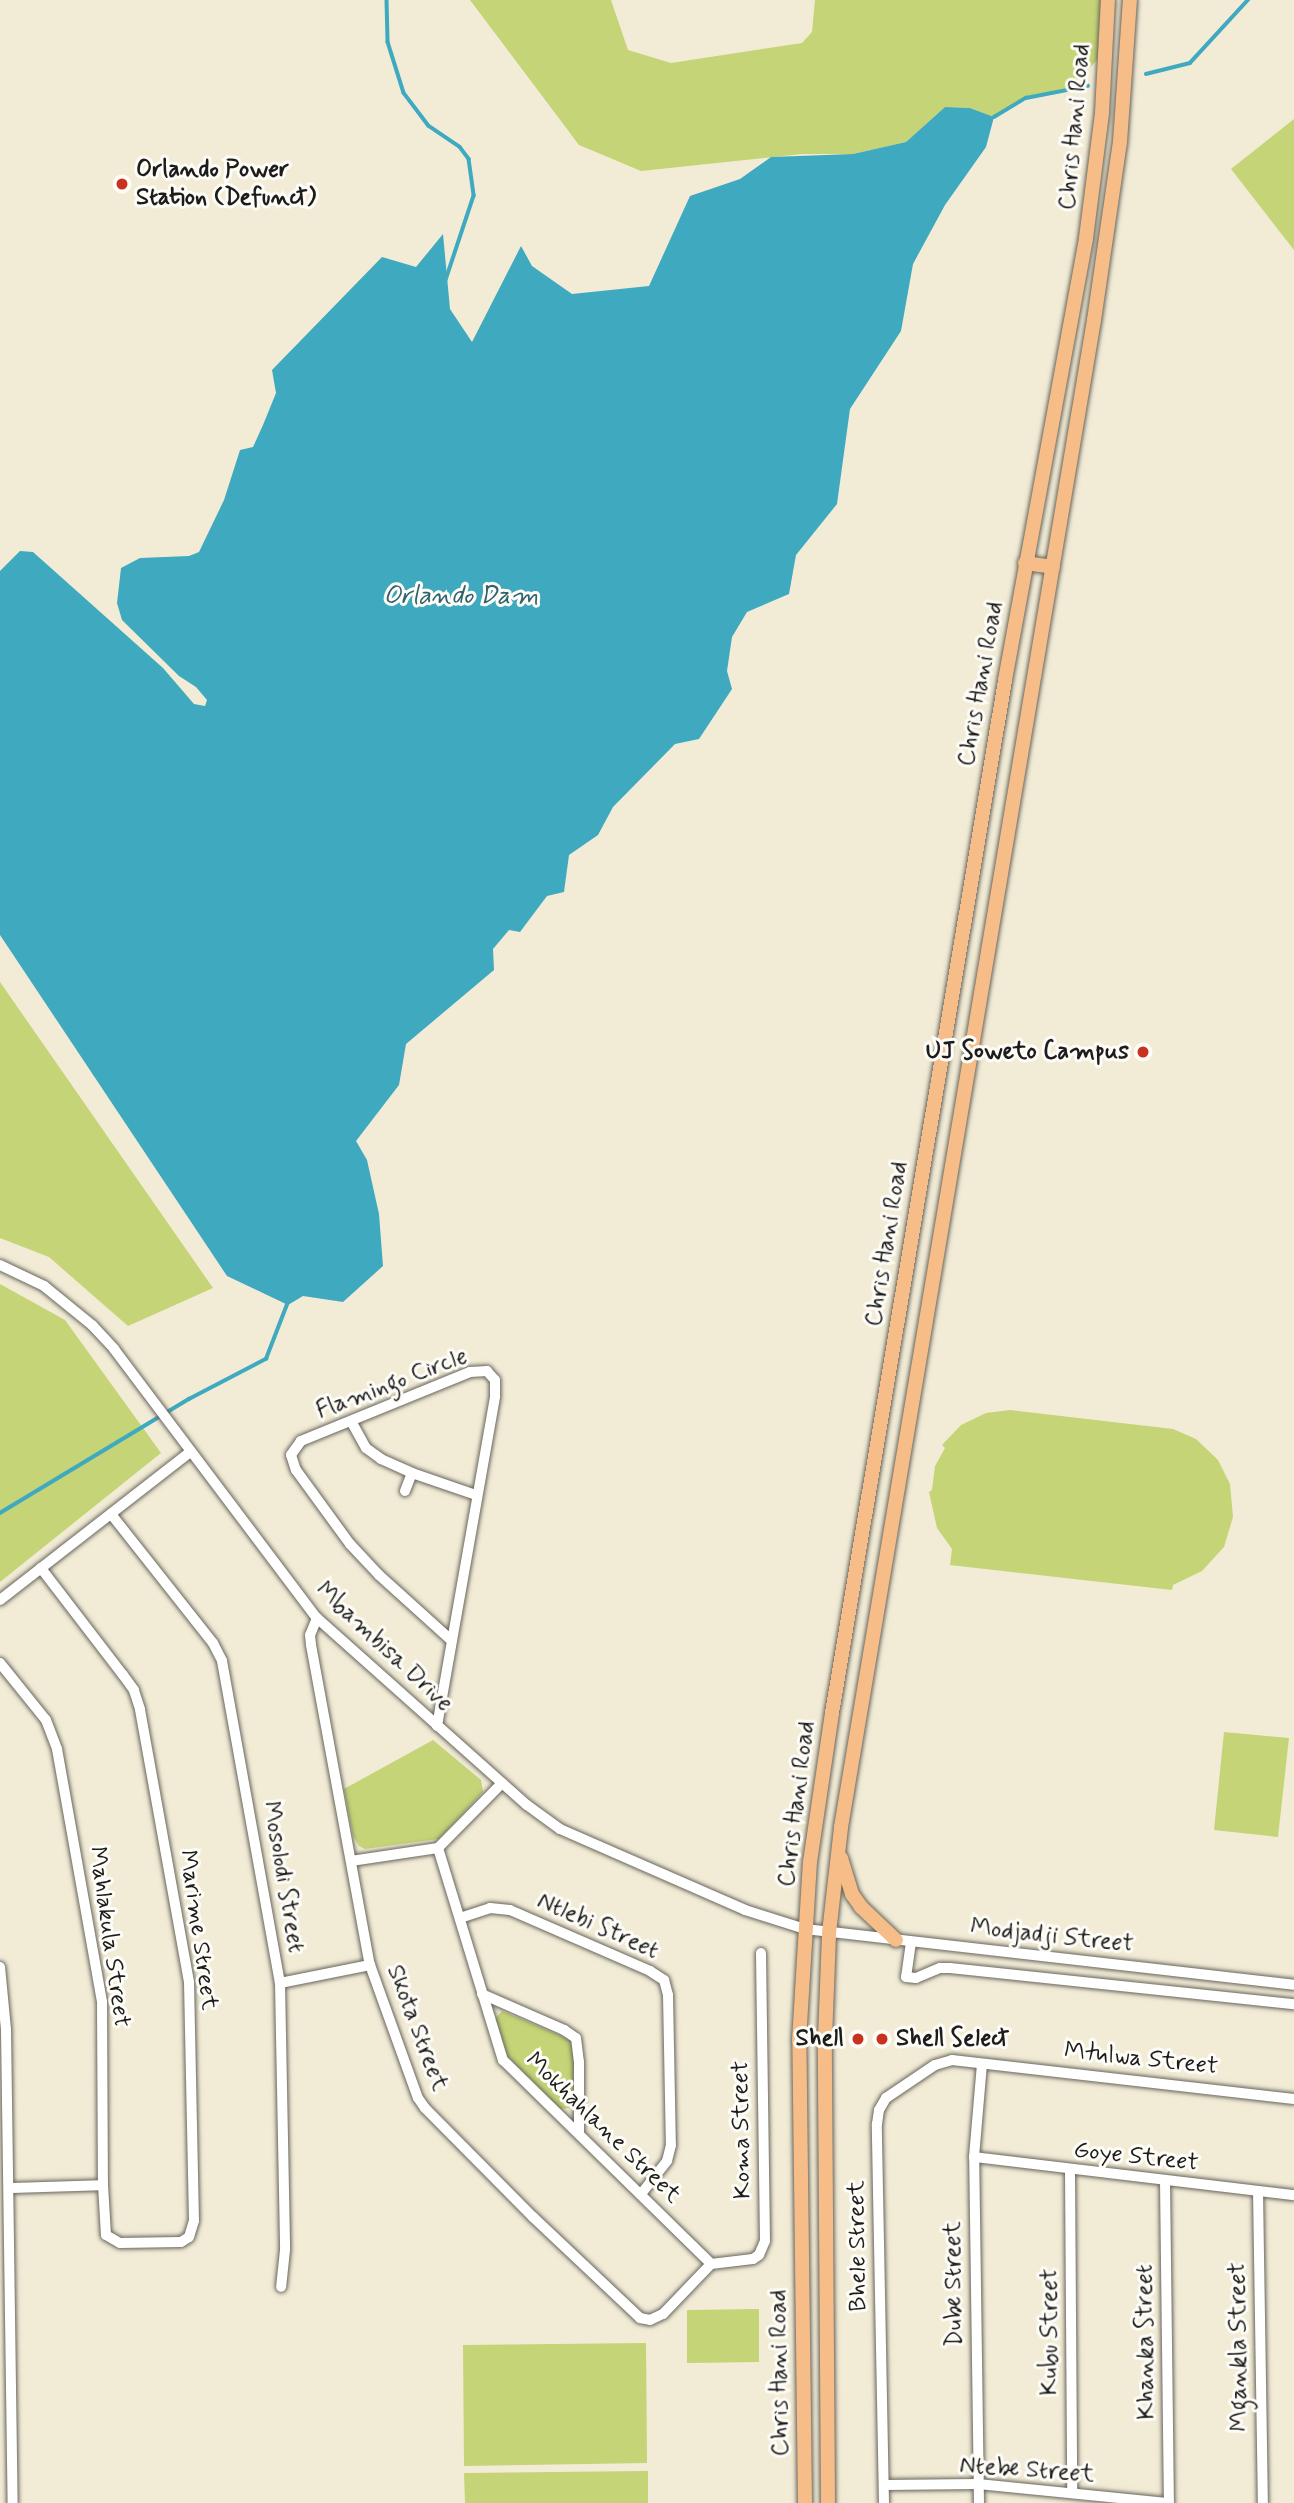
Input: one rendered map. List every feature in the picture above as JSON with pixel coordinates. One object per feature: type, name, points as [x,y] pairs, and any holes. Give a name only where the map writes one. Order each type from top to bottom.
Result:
[{"type":"main road","name":"Chris Hani Road","points":[[805,2503],[799,2090],[810,1863],[824,1760],[1025,563],[1087,238],[1102,113],[1108,0]]},
{"type":"main road","name":"Chris Hani Road","points":[[828,2503],[825,2076],[829,1933],[839,1846],[1110,222],[1130,0]]},
{"type":"main road","points":[[1025,563],[1053,567]]},
{"type":"main road","points":[[839,1846],[852,1894],[871,1919],[896,1940]]},
{"type":"street","name":"Mbambisa Drive","points":[[0,1265],[61,1297],[114,1349],[317,1618],[502,1783],[560,1829],[746,1910],[805,1929]]},
{"type":"street","name":"Flamingo Circle","points":[[437,1726],[496,1387],[493,1376],[487,1371],[470,1372],[301,1441],[292,1451],[291,1462],[350,1544],[379,1575],[451,1640]]},
{"type":"street","points":[[351,1421],[370,1452],[412,1474],[477,1495]]},
{"type":"street","points":[[0,1600],[190,1452]]},
{"type":"street","points":[[405,1491],[412,1474]]},
{"type":"street","name":"Mosolodi Street","points":[[111,1514],[213,1643],[222,1661],[281,1983],[285,2250],[282,2287]]},
{"type":"street","name":"Marime Street","points":[[41,1568],[134,1690],[188,1967],[192,2232],[181,2242],[115,2242],[106,2235],[104,2227],[103,2185]]},
{"type":"street","name":"Skota Street","points":[[317,1618],[310,1634],[311,1645],[370,1965],[411,2082],[425,2108],[533,2217],[640,2318],[650,2320],[663,2314],[710,2264]]},
{"type":"street","name":"Mahlakula Street","points":[[0,1663],[46,1720],[57,1749],[102,2002],[103,2185]]},
{"type":"street","points":[[351,1861],[438,1848],[502,1783]]},
{"type":"street","name":"Mokhahlane Street","points":[[438,1848],[503,2060],[710,2264]]},
{"type":"street","name":"Ntlebi Street","points":[[460,1918],[490,1908],[510,1910],[650,1971],[664,1980],[668,1995],[671,2145],[667,2161],[641,2194]]},
{"type":"street","name":"Modjadji Street","points":[[805,1929],[1294,1985]]},
{"type":"street","points":[[911,1942],[906,1977],[916,1978],[940,1968],[950,1968],[1294,2004]]},
{"type":"street","name":"Koma Street","points":[[710,2264],[753,2259],[759,2255],[765,2241],[761,1953]]},
{"type":"street","points":[[281,1983],[370,1965]]},
{"type":"street","points":[[0,1967],[6,2029],[9,2188],[5,2316],[13,2503]]},
{"type":"street","points":[[482,1994],[564,2030],[576,2038],[579,2062],[579,2133]]},
{"type":"street","name":"Bhele Street","points":[[884,2503],[879,2110],[886,2098],[942,2061],[982,2064]]},
{"type":"street","name":"Mtulwa Street","points":[[982,2064],[1294,2099]]},
{"type":"street","name":"Dube Street","points":[[979,2503],[974,2157],[982,2064]]},
{"type":"street","name":"Goye Street","points":[[974,2157],[1070,2171],[1294,2195]]},
{"type":"street","name":"Kubu Street","points":[[1070,2171],[1072,2493]]},
{"type":"street","name":"Khanka Street","points":[[1165,2181],[1168,2503]]},
{"type":"street","points":[[9,2188],[103,2185]]},
{"type":"street","name":"Mgankla Street","points":[[1258,2191],[1263,2503]]},
{"type":"street","name":"Ntebe Street","points":[[884,2485],[978,2484],[1168,2503]]},
{"type":"green space","points":[[470,0],[611,0],[628,50],[671,63],[802,43],[812,32],[815,0],[1104,0],[1104,53],[1066,92],[1026,99],[994,117],[970,108],[945,107],[906,142],[853,154],[802,154],[641,171],[579,145]]},
{"type":"green space","points":[[1294,119],[1294,250],[1231,169]]},
{"type":"green space","points":[[0,982],[213,1288],[128,1326],[49,1257],[0,1238]]},
{"type":"green space","points":[[0,1284],[65,1320],[161,1453],[0,1582]]},
{"type":"green space","points":[[1010,1410],[1173,1429],[1196,1439],[1218,1460],[1230,1484],[1233,1517],[1224,1547],[1202,1571],[1173,1585],[1172,1590],[950,1565],[952,1549],[937,1528],[929,1492],[932,1490],[935,1466],[945,1448],[942,1445],[961,1425],[986,1413]]},
{"type":"green space","points":[[1224,1732],[1289,1738],[1278,1837],[1214,1830]]},
{"type":"green space","points":[[433,1740],[481,1780],[483,1792],[439,1839],[365,1849],[359,1846],[353,1836],[344,1789]]},
{"type":"green space","points":[[502,2011],[571,2040],[574,2047],[575,2102],[571,2108],[560,2109],[505,2054],[494,2020]]},
{"type":"green space","points":[[759,2309],[759,2362],[687,2363],[687,2310]]},
{"type":"green space","points":[[646,2343],[647,2463],[464,2466],[463,2345]]},
{"type":"green space","points":[[648,2471],[648,2503],[465,2503],[464,2473]]},
{"type":"water","name":"Orlando Dam","points":[[945,107],[970,108],[994,117],[986,147],[945,205],[913,264],[901,331],[850,409],[837,504],[796,555],[789,594],[747,612],[732,637],[727,671],[732,689],[699,739],[675,744],[613,807],[598,835],[569,855],[564,892],[547,896],[520,932],[509,930],[493,949],[494,970],[406,1044],[399,1085],[356,1141],[367,1160],[379,1214],[383,1266],[343,1302],[303,1296],[288,1305],[227,1276],[0,935],[0,571],[20,551],[33,552],[163,668],[194,704],[205,706],[207,700],[196,687],[179,676],[122,620],[117,603],[121,568],[140,558],[189,556],[199,552],[224,500],[240,450],[253,447],[276,393],[272,370],[382,257],[416,267],[443,234],[450,309],[472,342],[521,246],[532,266],[572,294],[649,286],[690,196],[740,179],[771,157],[853,154],[906,142]]},
{"type":"waterway","points":[[387,0],[388,42],[404,93],[429,126],[460,147],[469,159],[474,196],[446,280]]},
{"type":"waterway","points":[[1146,74],[1190,63],[1248,0]]},
{"type":"waterway","points":[[994,117],[1026,98],[1088,86]]},
{"type":"waterway","points":[[0,1513],[189,1399],[266,1359],[288,1302]]},
{"type":"place","name":"Orlando Power Station (Defunct)","points":[[122,184]]},
{"type":"place","name":"UJ Soweto Campus","points":[[1143,1052]]},
{"type":"place","name":"Shell","points":[[858,2039]]},
{"type":"place","name":"Shell Select","points":[[882,2039]]}]
